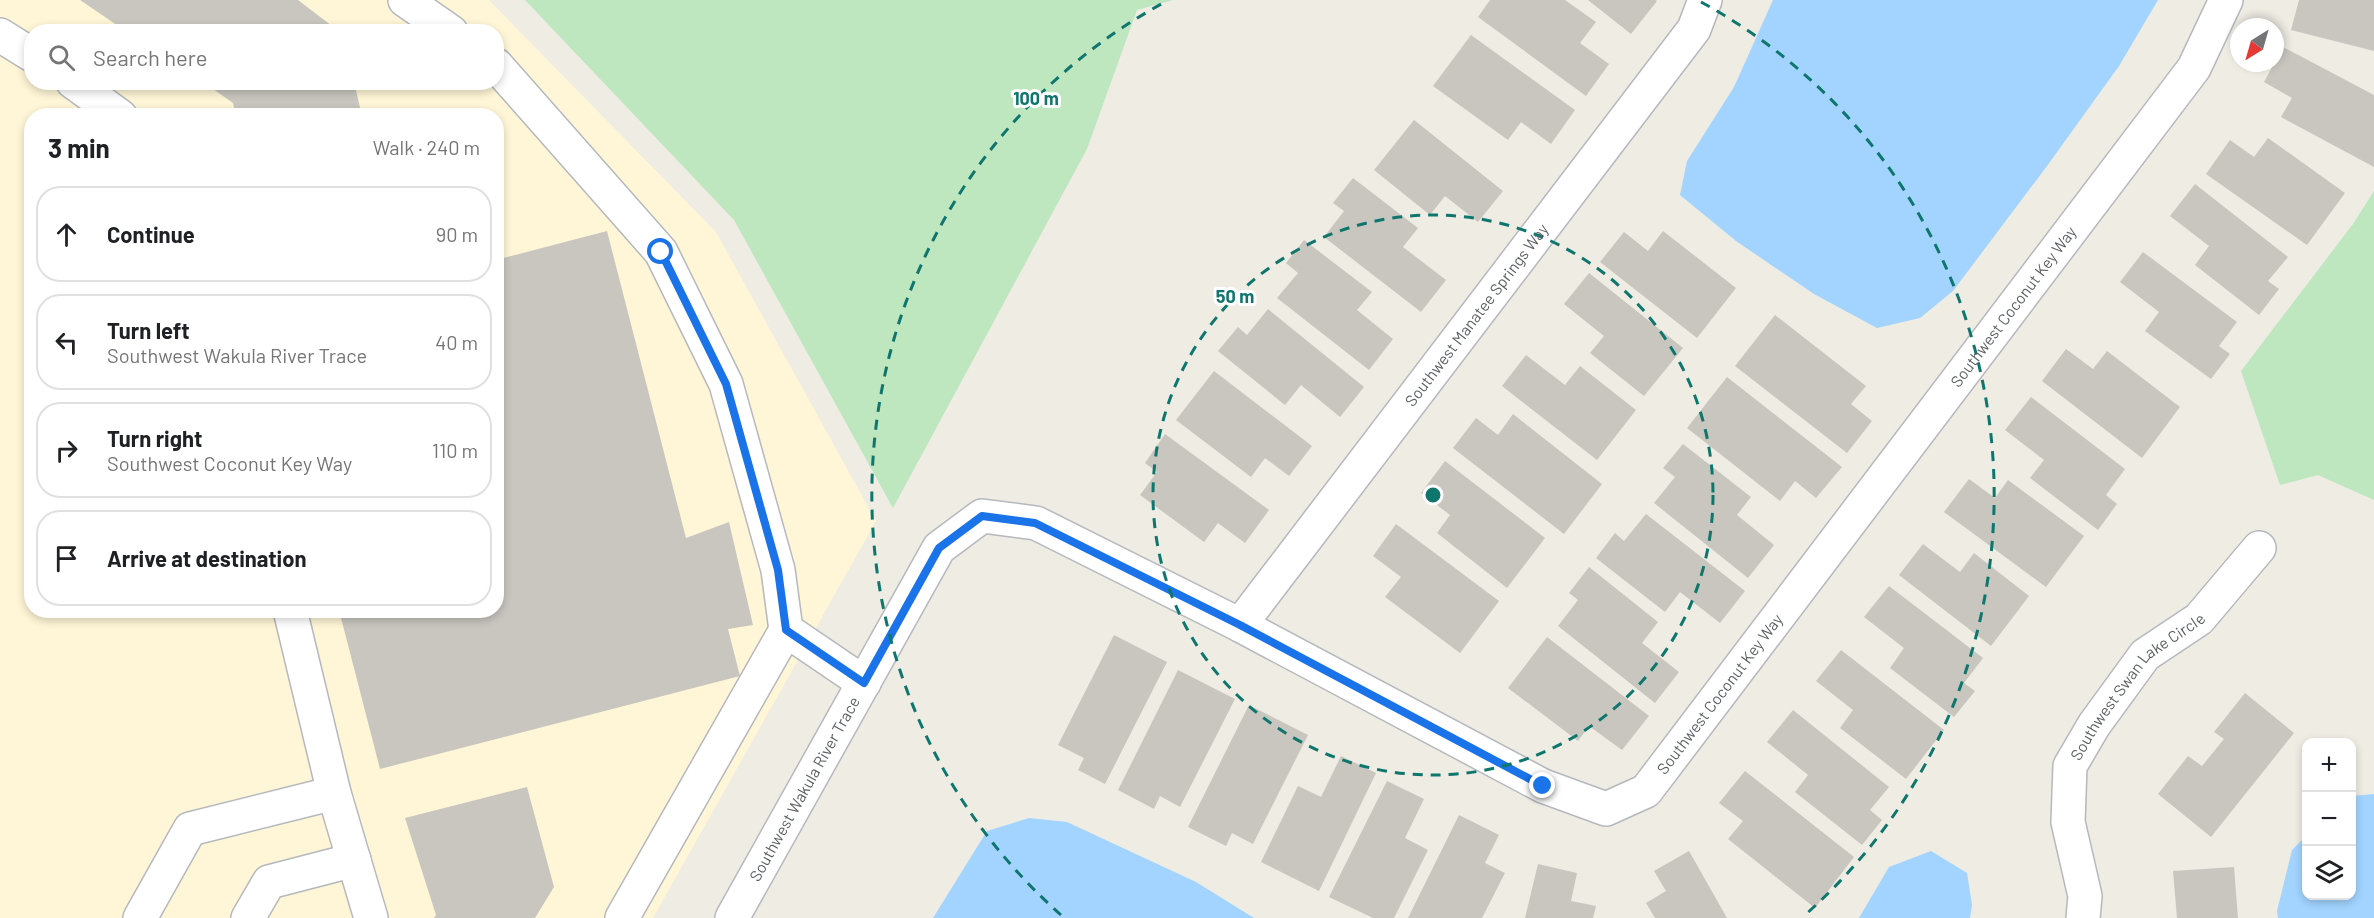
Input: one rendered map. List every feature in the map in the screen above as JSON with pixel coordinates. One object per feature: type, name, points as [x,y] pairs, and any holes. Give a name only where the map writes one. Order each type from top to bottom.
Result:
[{"type":"street","points":[[405,0],[440,24]]},
{"type":"street","name":"Southwest Manatee Springs Way","points":[[1240,625],[1694,29],[1705,0]]},
{"type":"street","name":"Southwest Coconut Key Way","points":[[982,516],[1035,523],[1240,625],[1543,786],[1606,809],[1646,791],[2194,68],[2226,0]]},
{"type":"street","points":[[0,35],[24,50]]},
{"type":"street","points":[[504,73],[661,252],[726,384],[778,570],[786,630],[622,918]]},
{"type":"street","points":[[84,90],[109,108]]},
{"type":"street","name":"Southwest Wakula River Trace","points":[[732,918],[939,548],[982,516]]},
{"type":"street","name":"Southwest Swan Lake Circle","points":[[2084,918],[2085,896],[2068,822],[2070,766],[2094,725],[2145,656],[2199,618],[2259,548]]},
{"type":"street","points":[[292,618],[334,793],[371,918]]},
{"type":"street","points":[[786,630],[864,683]]},
{"type":"street","points":[[140,918],[190,829],[334,793]]},
{"type":"street","points":[[248,918],[269,882],[354,860]]},
{"type":"shaded area","points":[[0,0],[489,0],[716,232],[876,521],[653,918],[0,918]]},
{"type":"green space","points":[[525,0],[1173,0],[1137,10],[1087,149],[893,508],[734,220]]},
{"type":"green space","points":[[2374,191],[2374,500],[2318,475],[2280,485],[2241,371],[2353,224]]},
{"type":"water","points":[[1773,0],[2158,0],[2119,66],[1953,291],[1920,318],[1877,328],[1814,294],[1736,241],[1680,195],[1687,161],[1734,87]]},
{"type":"water","points":[[2374,794],[2374,918],[2278,918],[2277,911],[2292,850],[2302,840],[2302,900],[2356,900],[2356,796]]},
{"type":"water","points":[[1029,818],[1067,822],[1196,882],[1254,918],[933,918],[987,831]]},
{"type":"water","points":[[1931,851],[1967,873],[1972,905],[1970,918],[1859,918],[1889,867]]},
{"type":"building","points":[[80,0],[298,0],[330,24],[115,24]]},
{"type":"building","points":[[1490,0],[1565,0],[1596,22],[1580,43],[1609,64],[1586,96],[1478,17]]},
{"type":"building","points":[[1588,0],[1655,0],[1657,1],[1631,34]]},
{"type":"building","points":[[2299,0],[2374,0],[2374,51],[2291,30]]},
{"type":"building","points":[[1471,35],[1575,110],[1551,144],[1521,122],[1508,140],[1433,86]]},
{"type":"building","points":[[2284,48],[2374,95],[2374,167],[2281,117],[2292,98],[2264,82],[2269,72],[2284,72]]},
{"type":"building","points":[[214,90],[356,90],[360,108],[234,108],[233,103]]},
{"type":"building","points":[[1414,120],[1503,191],[1478,222],[1445,196],[1430,215],[1374,170]]},
{"type":"building","points":[[2268,138],[2345,193],[2307,245],[2206,174],[2230,140],[2254,157]]},
{"type":"building","points":[[1353,178],[1418,228],[1403,247],[1446,280],[1421,312],[1324,237],[1344,211],[1333,203]]},
{"type":"building","points":[[2195,184],[2288,257],[2268,281],[2279,289],[2259,315],[2195,265],[2209,246],[2170,216]]},
{"type":"building","points":[[607,231],[686,538],[729,522],[753,625],[728,629],[740,676],[380,769],[341,618],[504,618],[504,258]]},
{"type":"building","points":[[1663,231],[1736,288],[1697,338],[1600,262],[1624,232],[1648,251]]},
{"type":"building","points":[[1304,240],[1372,292],[1357,310],[1393,339],[1369,370],[1277,298],[1298,273],[1286,263]]},
{"type":"building","points":[[2143,252],[2237,322],[2219,346],[2230,354],[2211,379],[2145,331],[2159,312],[2120,282]]},
{"type":"building","points":[[1589,273],[1683,348],[1644,396],[1590,353],[1604,336],[1564,304]]},
{"type":"building","points":[[1268,309],[1364,387],[1340,417],[1301,385],[1285,405],[1218,351],[1238,327],[1247,335]]},
{"type":"building","points":[[1775,315],[1866,386],[1851,404],[1872,421],[1847,453],[1735,366]]},
{"type":"building","points":[[2066,349],[2093,369],[2107,351],[2180,407],[2142,458],[2042,381]]},
{"type":"building","points":[[1526,355],[1565,385],[1580,366],[1636,410],[1597,460],[1502,386]]},
{"type":"building","points":[[1214,371],[1312,446],[1289,476],[1265,458],[1251,477],[1176,420]]},
{"type":"building","points":[[1727,377],[1842,467],[1816,498],[1795,481],[1780,501],[1687,428]]},
{"type":"building","points":[[2031,397],[2125,469],[2106,495],[2117,504],[2098,530],[2030,478],[2044,460],[2005,430]]},
{"type":"building","points":[[1513,414],[1602,484],[1564,534],[1453,448],[1476,418],[1498,435]]},
{"type":"building","points":[[1165,434],[1269,510],[1245,543],[1218,523],[1204,542],[1140,495],[1157,472],[1145,463]]},
{"type":"building","points":[[1683,444],[1751,497],[1737,515],[1774,545],[1748,578],[1654,503],[1675,477],[1663,468]]},
{"type":"building","points":[[1445,461],[1545,538],[1507,588],[1437,533],[1450,515],[1421,493]]},
{"type":"building","points":[[1969,479],[1995,498],[2008,480],[2084,536],[2046,587],[1944,512]]},
{"type":"building","points":[[1646,514],[1745,591],[1720,623],[1680,592],[1665,612],[1596,558],[1615,533],[1624,541]]},
{"type":"building","points":[[1396,524],[1499,601],[1460,653],[1385,597],[1401,577],[1373,556]]},
{"type":"building","points":[[1923,544],[1960,572],[1974,553],[2029,596],[1991,646],[1899,575]]},
{"type":"building","points":[[1589,567],[1658,622],[1642,643],[1679,672],[1655,703],[1558,626],[1578,600],[1569,593]]},
{"type":"building","points":[[1889,586],[1983,658],[1964,683],[1975,691],[1954,717],[1890,668],[1904,648],[1864,617]]},
{"type":"building","points":[[1114,635],[1167,662],[1105,784],[1078,770],[1084,758],[1058,745]]},
{"type":"building","points":[[1547,637],[1649,716],[1622,750],[1589,726],[1578,741],[1508,688]]},
{"type":"building","points":[[1841,650],[1944,730],[1906,779],[1840,728],[1853,710],[1816,681]]},
{"type":"building","points":[[1178,670],[1235,699],[1180,807],[1160,796],[1154,809],[1118,790]]},
{"type":"building","points":[[2245,693],[2294,733],[2211,837],[2158,794],[2188,756],[2202,766],[2224,739],[2214,732]]},
{"type":"building","points":[[1249,705],[1308,735],[1253,844],[1232,833],[1226,846],[1188,827]]},
{"type":"building","points":[[1793,710],[1889,787],[1870,810],[1882,820],[1862,845],[1795,792],[1808,775],[1767,742]]},
{"type":"building","points":[[1341,756],[1376,773],[1319,891],[1261,862],[1298,786],[1321,797]]},
{"type":"building","points":[[1745,771],[1854,857],[1815,908],[1728,839],[1743,821],[1719,803]]},
{"type":"building","points":[[1387,781],[1424,799],[1405,838],[1428,850],[1394,918],[1373,918],[1329,897]]},
{"type":"building","points":[[527,787],[554,887],[535,918],[434,918],[436,915],[405,818]]},
{"type":"building","points":[[1459,815],[1499,835],[1485,863],[1505,873],[1482,918],[1408,918]]},
{"type":"building","points":[[1689,851],[1727,918],[1655,918],[1646,903],[1666,891],[1654,871]]},
{"type":"building","points":[[1538,864],[1577,873],[1571,901],[1596,906],[1593,918],[1525,918]]},
{"type":"building","points":[[2234,867],[2238,918],[2177,918],[2173,871]]},
{"type":"route","points":[[661,252],[726,384],[778,570],[786,630],[864,683],[939,548],[982,516],[1035,523],[1240,625],[1543,786]]}]
